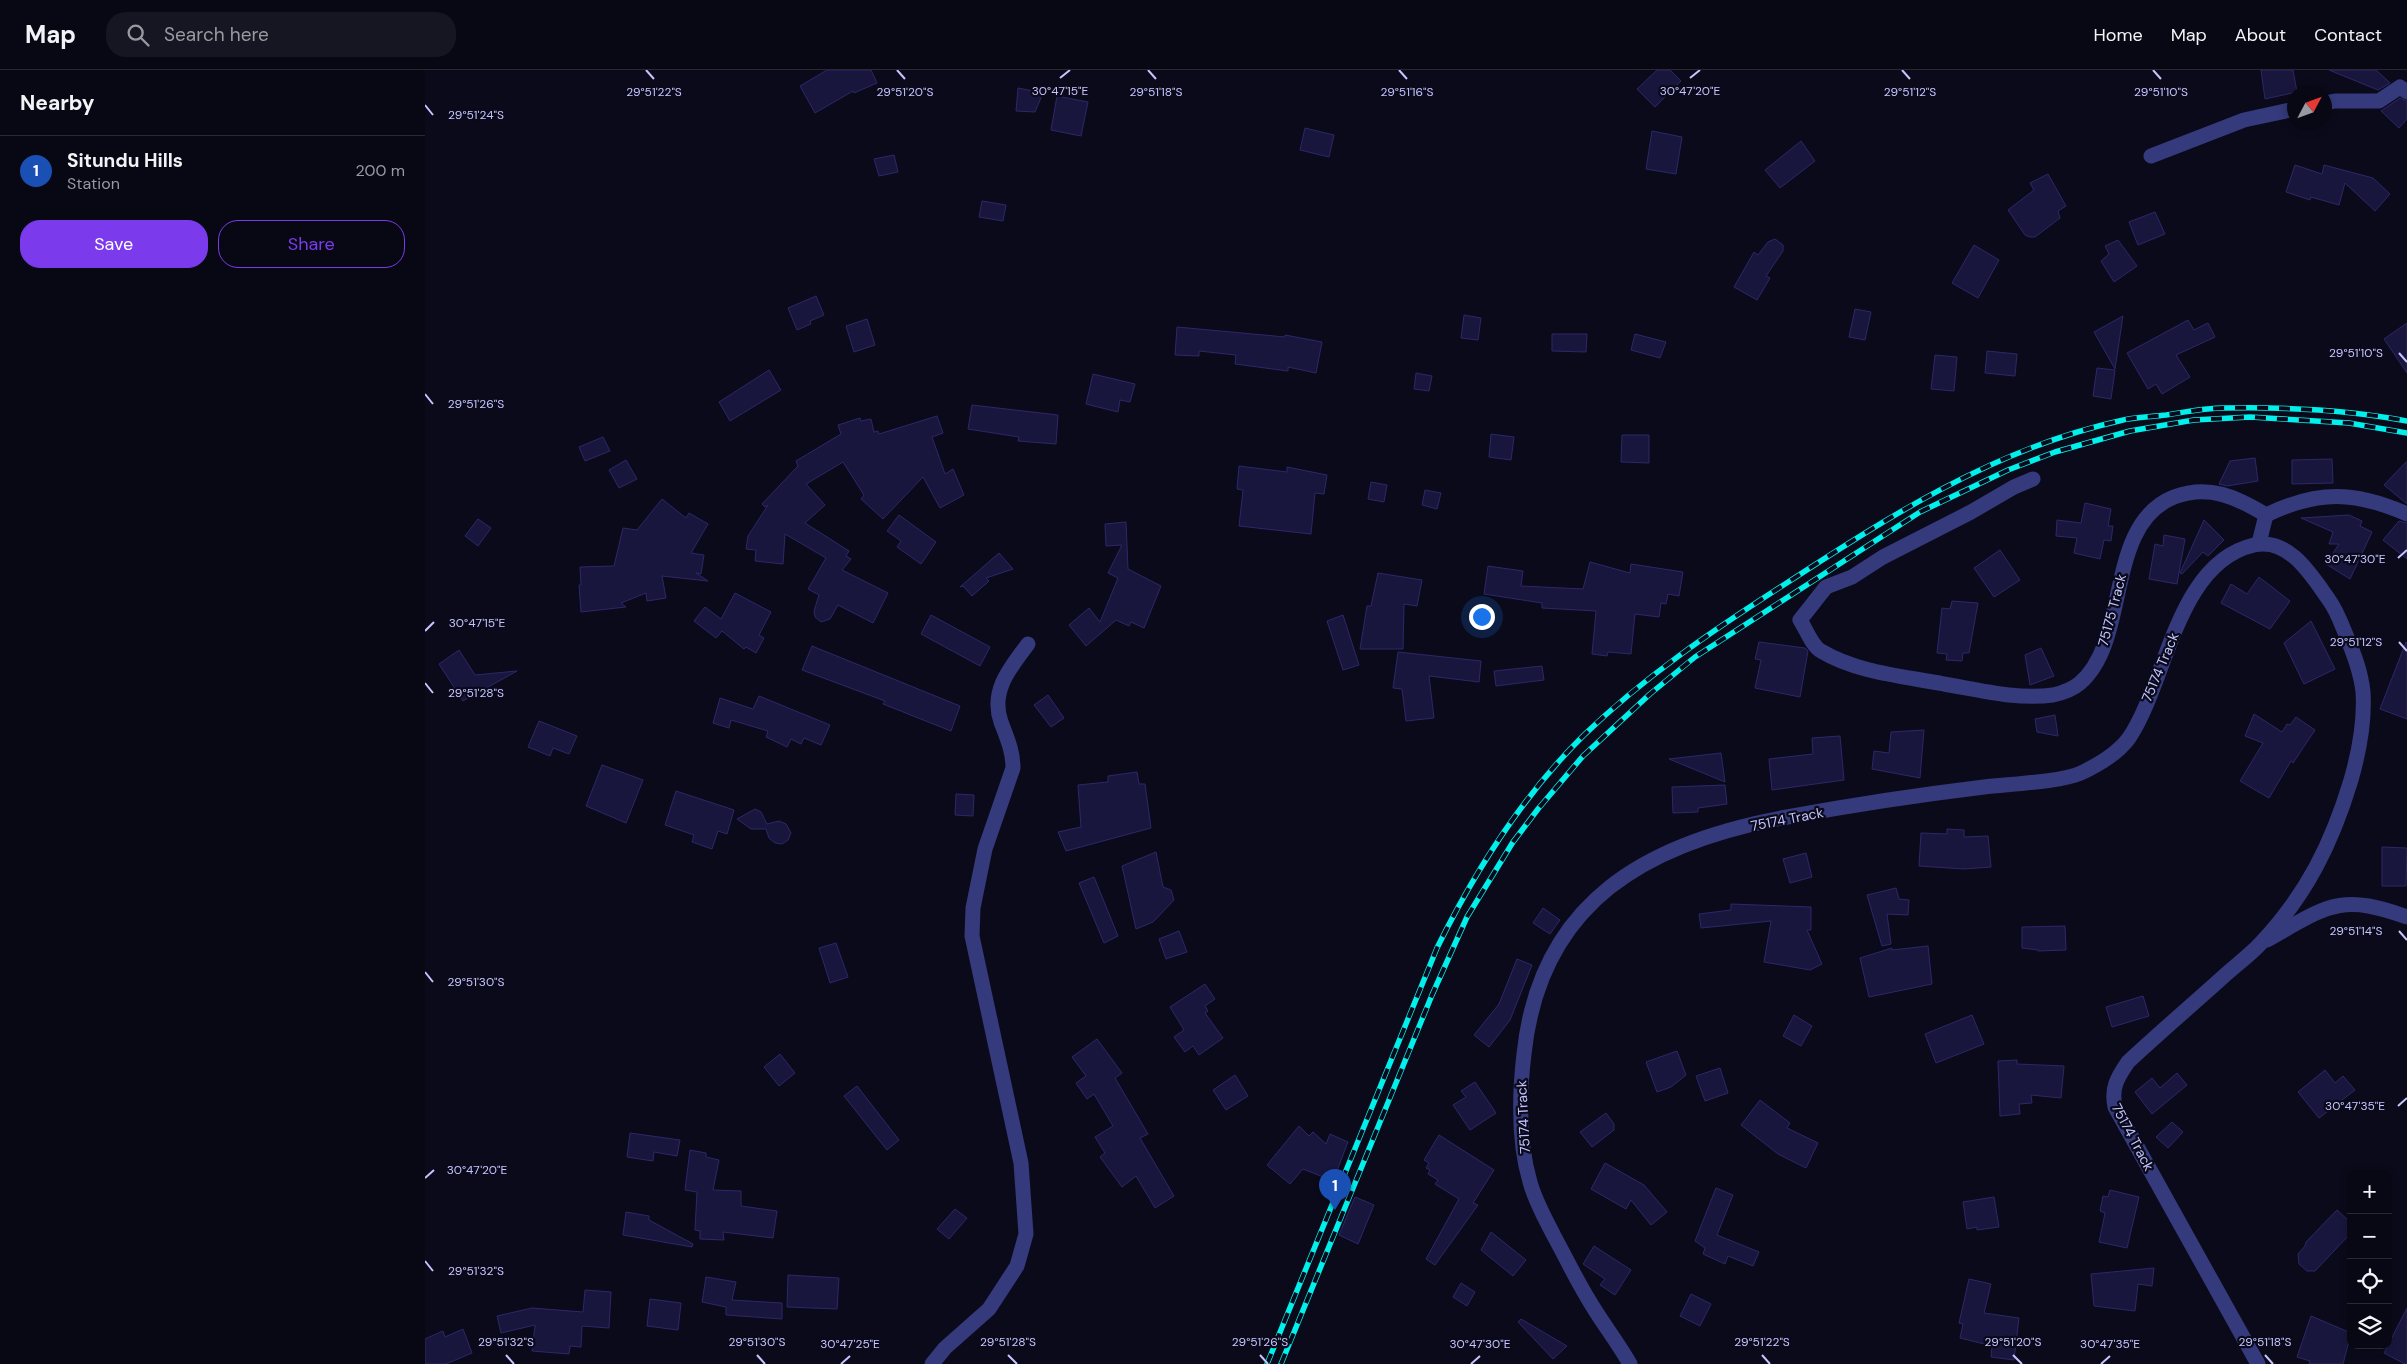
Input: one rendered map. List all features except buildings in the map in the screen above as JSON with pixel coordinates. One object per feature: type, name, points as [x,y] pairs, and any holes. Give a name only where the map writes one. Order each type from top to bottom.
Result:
[{"type":"street","points":[[2332,102],[2379,101],[2400,87],[2407,92]]},
{"type":"street","points":[[2151,156],[2244,120],[2287,111]]},
{"type":"street","name":"75175 Track","points":[[2033,479],[2014,487],[1971,512],[1883,557],[1852,577],[1826,587],[1800,620],[1819,650],[1872,671],[1997,694],[2052,695],[2070,690],[2080,684],[2090,672],[2102,650],[2130,552],[2140,526],[2155,510],[2169,499],[2187,492],[2203,491],[2218,492],[2238,498],[2266,515]]},
{"type":"street","points":[[2259,543],[2266,515],[2293,502],[2331,495],[2346,495],[2383,504],[2407,514]]},
{"type":"street","name":"75174 Track","points":[[1629,1364],[1588,1299],[1538,1205],[1529,1180],[1521,1137],[1520,1082],[1527,1023],[1548,962],[1573,921],[1612,884],[1668,850],[1718,833],[1784,817],[1971,788],[2077,775],[2101,762],[2128,740],[2171,640],[2196,589],[2216,564],[2232,552],[2259,543],[2279,548],[2300,561],[2335,608],[2359,669],[2363,696],[2358,754],[2340,814],[2323,856],[2303,889],[2261,943],[2128,1062],[2114,1084],[2112,1096],[2115,1107],[2257,1364]]},
{"type":"street","points":[[932,1364],[945,1348],[989,1309],[1017,1266],[1027,1234],[1021,1163],[972,936],[973,908],[985,849],[1013,768],[1013,755],[1000,719],[998,691],[1006,674],[1027,644]]},
{"type":"street","points":[[2261,943],[2327,907],[2345,903],[2379,908],[2407,917]]},
{"type":"railway","points":[[1267,1364],[1437,948],[1467,891],[1501,836],[1540,783],[1584,735],[1630,694],[1730,620],[1902,511],[1985,467],[2073,433],[2136,418],[2225,408],[2316,410],[2363,414],[2407,421]]},
{"type":"railway","points":[[1281,1364],[1432,995],[1467,917],[1513,842],[1538,809],[1583,756],[1650,694],[1695,657],[1920,512],[2008,470],[2055,452],[2130,431],[2194,420],[2250,417],[2349,423],[2407,433]]},
{"type":"place","name":"Situndu Hills","points":[[1335,1210]]}]
